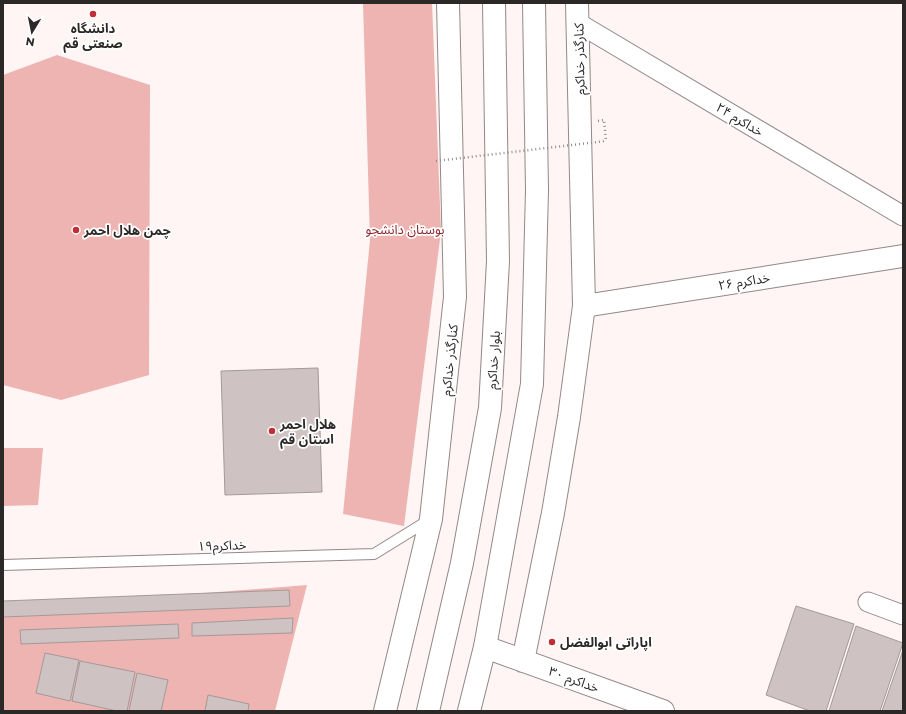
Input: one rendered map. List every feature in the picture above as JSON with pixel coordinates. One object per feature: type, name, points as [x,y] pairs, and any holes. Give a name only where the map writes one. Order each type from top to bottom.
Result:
[{"type":"main road","name":"کنارگذر خداکرم","points":[[385,711],[431,519],[455,297],[448,3]]},
{"type":"main road","name":"بلوار خداکرم","points":[[428,711],[462,563],[490,408],[498,261],[494,3]]},
{"type":"main road","points":[[469,711],[485,647],[532,384],[537,190],[534,3]]},
{"type":"main road","name":"کنارگذر خداکرم","points":[[523,661],[553,513],[569,417],[584,306],[578,13]]},
{"type":"main road","name":"۲۶ خداکرم","points":[[584,306],[903,256]]},
{"type":"main road","name":"خداکرم ۳۰","points":[[485,647],[663,711]]},
{"type":"street","name":"۲۴ خداکرم","points":[[578,13],[903,216]]},
{"type":"street","points":[[868,602],[903,614]]},
{"type":"lane","name":"۱۹خداکرم","points":[[3,565],[374,554],[431,519]]},
{"type":"path","points":[[436,161],[606,141],[604,120]]},
{"type":"green space","name":"بوستان دانشجو","points":[[363,3],[432,3],[441,231],[404,526],[343,514],[370,240]]},
{"type":"green space","name":"چمن هلال احمر","points":[[57,55],[150,85],[149,375],[61,400],[3,385],[3,75]]},
{"type":"green space","points":[[3,448],[43,448],[38,505],[3,506]]},
{"type":"green space","points":[[307,585],[275,711],[3,711],[3,609]]},
{"type":"building","name":"هلال احمر استان قم","points":[[318,368],[322,492],[225,495],[221,371]]},
{"type":"building","points":[[289,590],[290,606],[3,617],[3,601]]},
{"type":"building","points":[[796,606],[854,624],[826,711],[810,711],[766,695]]},
{"type":"building","points":[[293,618],[292,633],[192,636],[192,623]]},
{"type":"building","points":[[178,624],[179,638],[21,644],[20,630]]},
{"type":"building","points":[[856,626],[903,643],[880,711],[829,711]]},
{"type":"building","points":[[903,650],[903,711],[882,711]]},
{"type":"building","points":[[45,653],[79,660],[70,701],[36,693]]},
{"type":"building","points":[[80,661],[135,672],[127,711],[117,711],[72,701]]},
{"type":"building","points":[[137,673],[168,680],[161,711],[129,711]]},
{"type":"building","points":[[208,695],[249,704],[248,711],[205,711]]},
{"type":"place","name":"دانشگاه صنعتی قم","points":[[93,14]]},
{"type":"place","name":"چمن هلال احمر","points":[[76,230]]},
{"type":"place","name":"هلال احمر استان قم","points":[[272,431]]},
{"type":"place","name":"اپاراتی ابوالفضل","points":[[552,642]]}]
